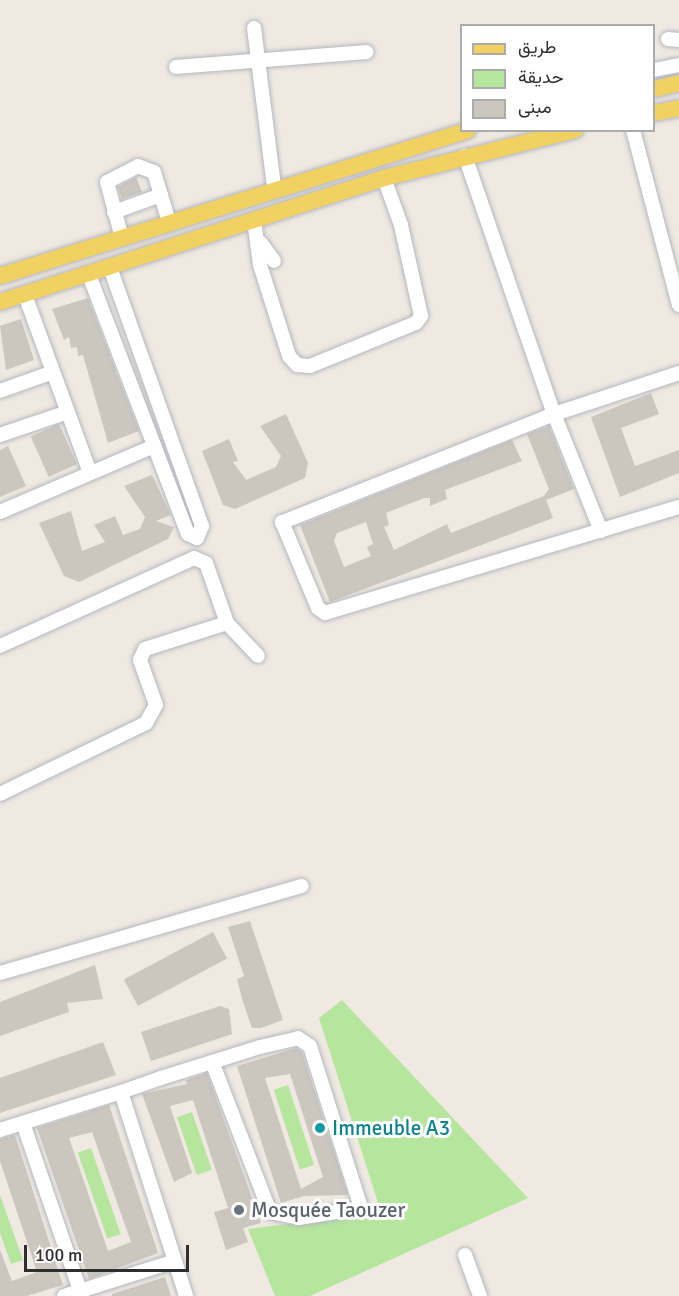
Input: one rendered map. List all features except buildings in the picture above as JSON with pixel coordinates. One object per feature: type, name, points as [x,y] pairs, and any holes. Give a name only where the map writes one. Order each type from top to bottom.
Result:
[{"type":"main road","points":[[655,89],[679,83]]},
{"type":"main road","points":[[655,113],[679,108]]},
{"type":"main road","points":[[0,276],[274,187],[461,132]]},
{"type":"main road","points":[[0,302],[384,178],[567,132]]},
{"type":"street","points":[[254,27],[274,187]]},
{"type":"street","points":[[176,67],[366,52]]},
{"type":"street","points":[[655,70],[679,65]]},
{"type":"street","points":[[634,132],[679,305]]},
{"type":"street","points":[[644,132],[653,159]]},
{"type":"street","points":[[465,156],[554,414],[601,531]]},
{"type":"street","points":[[122,237],[114,212],[108,179],[138,166],[154,172],[169,222]]},
{"type":"street","points":[[261,243],[260,265],[289,356],[297,365],[310,366],[416,323],[422,305],[384,178]]},
{"type":"street","points":[[114,212],[161,195]]},
{"type":"street","points":[[254,220],[261,243],[274,261]]},
{"type":"street","points":[[89,275],[188,534],[197,538],[202,526],[174,453],[110,268]]},
{"type":"street","points":[[25,295],[90,473]]},
{"type":"street","points":[[115,344],[133,337]]},
{"type":"street","points":[[0,391],[53,372]]},
{"type":"street","points":[[679,374],[554,414],[282,522],[318,608],[325,613],[679,507]]},
{"type":"street","points":[[0,435],[68,412]]},
{"type":"street","points":[[0,512],[90,473],[157,452],[174,453]]},
{"type":"street","points":[[0,646],[194,558],[206,563],[227,623],[258,656]]},
{"type":"street","points":[[0,794],[141,727],[156,705],[140,660],[145,649],[227,623]]},
{"type":"street","points":[[0,973],[302,886]]},
{"type":"street","points":[[0,1130],[212,1062],[294,1038],[307,1042],[361,1208],[299,1218],[270,1212],[212,1062]]},
{"type":"street","points":[[120,1092],[186,1296]]},
{"type":"street","points":[[23,1123],[81,1293]]},
{"type":"street","points":[[465,1255],[480,1296]]},
{"type":"street","points":[[64,1296],[81,1293],[175,1261]]},
{"type":"green space","points":[[342,1000],[528,1198],[310,1296],[275,1296],[248,1229],[381,1212],[319,1018]]},
{"type":"green space","points":[[288,1085],[314,1165],[300,1170],[274,1090]]},
{"type":"green space","points":[[192,1112],[212,1170],[197,1175],[177,1117]]},
{"type":"green space","points":[[91,1148],[121,1234],[107,1239],[78,1153]]},
{"type":"green space","points":[[0,1195],[23,1260],[11,1264],[0,1233]]},
{"type":"place","name":"Immeuble A3","points":[[320,1128]]},
{"type":"place","name":"Mosquée Taouzer","points":[[239,1210]]}]
